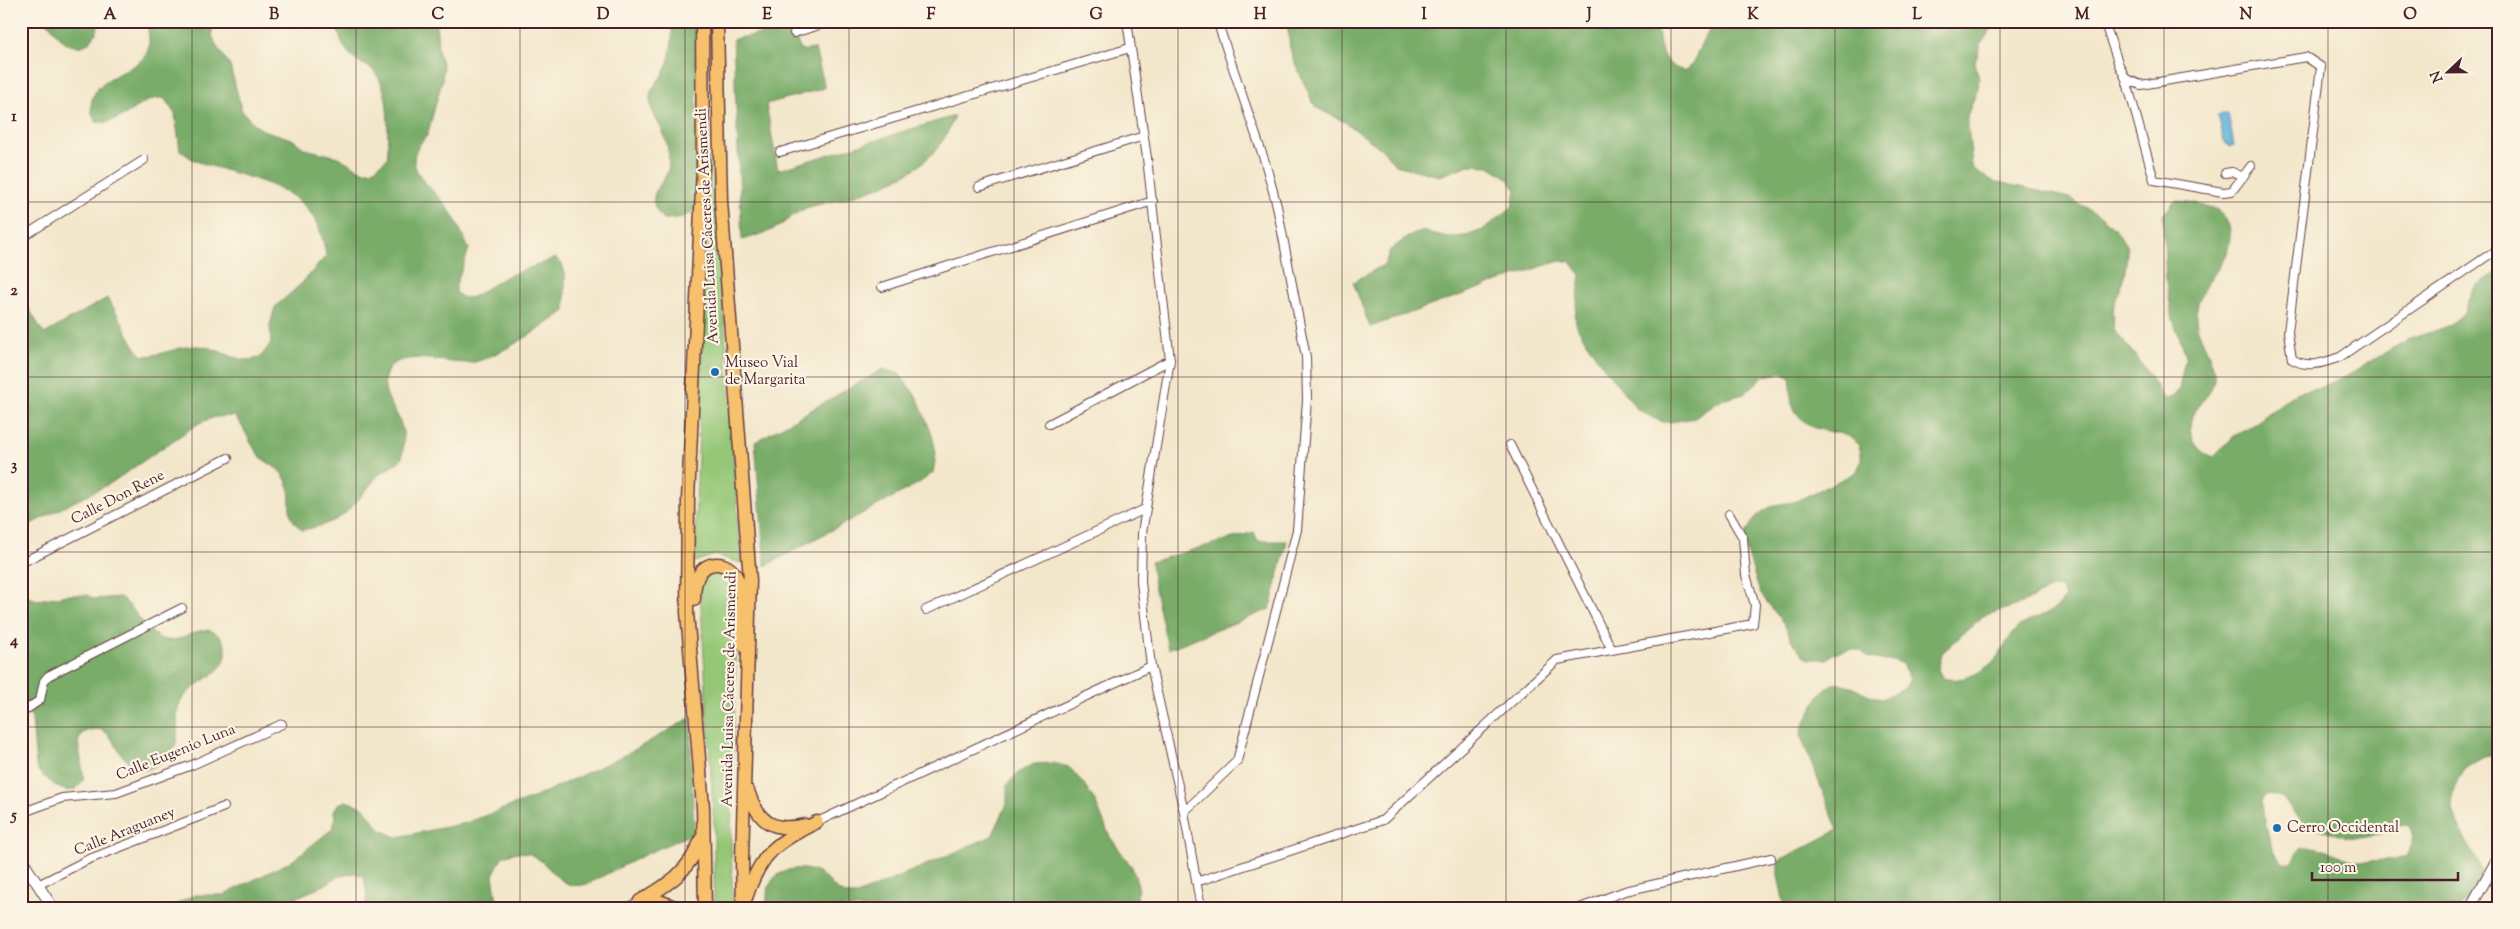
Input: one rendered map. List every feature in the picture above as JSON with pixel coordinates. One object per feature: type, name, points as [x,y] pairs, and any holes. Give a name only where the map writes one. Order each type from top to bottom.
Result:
[{"type":"main road","name":"Avenida Luisa Cáceres de Arismendi","points":[[702,21],[703,166],[688,500],[687,612],[704,830],[705,908]]},
{"type":"main road","name":"Avenida Luisa Cáceres de Arismendi","points":[[717,21],[721,201],[750,580],[743,907]]},
{"type":"main road","points":[[694,699],[694,593],[696,581],[704,568],[719,563],[725,565],[733,572],[740,590],[746,746]]},
{"type":"main road","points":[[745,782],[752,805],[764,821],[786,827],[817,822]]},
{"type":"main road","points":[[743,907],[756,869],[765,856],[785,840],[817,822]]},
{"type":"main road","points":[[640,901],[682,872],[694,856],[704,830]]},
{"type":"main road","points":[[640,901],[657,900],[677,908]]},
{"type":"street","points":[[794,32],[832,21]]},
{"type":"street","points":[[1127,21],[1153,201],[1170,360],[1145,509],[1140,555],[1141,582],[1151,666],[1184,812],[1201,908]]},
{"type":"street","points":[[1184,812],[1237,761],[1297,530],[1306,400],[1306,357],[1277,206],[1265,162],[1217,21]]},
{"type":"street","points":[[2104,21],[2119,65],[2126,79],[2154,180],[2223,192],[2232,191],[2251,166]]},
{"type":"street","points":[[780,152],[1130,48]]},
{"type":"street","points":[[2126,79],[2141,85],[2162,83],[2306,57],[2321,67],[2288,332],[2292,359],[2301,364],[2318,365],[2340,357],[2499,248]]},
{"type":"street","points":[[979,187],[1144,136]]},
{"type":"street","points":[[21,238],[144,160]]},
{"type":"street","points":[[2225,173],[2232,172],[2243,177]]},
{"type":"street","points":[[882,287],[1153,201]]},
{"type":"street","points":[[1050,424],[1170,360]]},
{"type":"street","points":[[1510,445],[1612,650]]},
{"type":"street","name":"Calle Don Rene","points":[[21,563],[228,458]]},
{"type":"street","points":[[926,610],[1145,509]]},
{"type":"street","points":[[1196,882],[1383,820],[1558,660],[1753,624],[1755,605],[1746,575],[1742,538],[1729,514]]},
{"type":"street","points":[[21,713],[40,700],[44,680],[48,676],[182,608]]},
{"type":"street","points":[[817,822],[1151,666]]},
{"type":"street","name":"Calle Eugenio Luna","points":[[21,813],[62,798],[116,793],[192,765],[282,724]]},
{"type":"street","name":"Calle Araguaney","points":[[38,885],[87,860],[224,807]]},
{"type":"street","points":[[21,853],[53,908]]},
{"type":"street","points":[[2470,908],[2499,853]]},
{"type":"street","points":[[1580,908],[1594,905],[1625,891],[1771,858]]},
{"type":"street","points":[[627,908],[640,901]]},
{"type":"green space","points":[[46,21],[99,22],[90,41],[80,46],[74,46],[61,39]]},
{"type":"green space","points":[[146,21],[217,21],[213,26],[212,34],[215,43],[230,66],[242,111],[255,125],[263,130],[292,139],[305,149],[338,157],[362,171],[372,171],[387,159],[388,121],[384,91],[375,72],[355,59],[347,51],[341,40],[336,21],[436,21],[438,49],[443,68],[442,81],[427,136],[418,147],[414,157],[415,166],[419,174],[451,212],[469,249],[456,285],[456,293],[464,298],[473,297],[505,277],[556,258],[562,264],[565,273],[565,311],[522,340],[475,362],[411,359],[399,361],[390,367],[385,378],[385,385],[388,398],[403,431],[402,458],[378,476],[352,507],[338,519],[317,527],[302,530],[296,524],[290,511],[288,485],[285,478],[280,471],[259,455],[234,416],[215,417],[199,423],[111,483],[21,529],[21,295],[44,334],[107,298],[142,356],[196,346],[208,347],[240,359],[250,360],[260,358],[271,343],[270,325],[275,307],[302,283],[326,256],[321,234],[313,217],[302,204],[289,194],[274,186],[198,162],[180,150],[175,114],[164,98],[147,101],[115,120],[96,122],[91,106],[97,90],[106,81],[134,65],[146,54],[149,46],[149,35]]},
{"type":"green space","points":[[671,21],[696,21],[698,206],[691,213],[683,217],[663,219],[656,210],[654,195],[668,171],[669,155],[664,134],[652,110],[650,97],[653,87],[663,74],[670,55],[672,41]]},
{"type":"green space","points":[[1287,21],[1658,21],[1660,45],[1665,59],[1676,68],[1685,71],[1693,63],[1712,21],[1997,21],[1981,44],[1975,62],[1979,79],[1978,88],[1967,116],[1972,165],[1977,173],[1994,181],[2069,198],[2104,218],[2117,231],[2127,247],[2127,257],[2124,276],[2112,311],[2114,330],[2139,360],[2160,393],[2166,399],[2174,396],[2179,389],[2186,355],[2173,320],[2166,282],[2163,215],[2175,201],[2190,202],[2214,209],[2222,215],[2228,224],[2230,234],[2228,247],[2222,262],[2201,295],[2196,317],[2199,333],[2212,364],[2214,379],[2208,394],[2194,412],[2190,426],[2193,440],[2197,446],[2207,455],[2214,457],[2234,436],[2249,428],[2295,393],[2321,387],[2342,378],[2405,341],[2451,325],[2464,312],[2475,287],[2499,271],[2499,755],[2489,756],[2472,763],[2457,782],[2453,793],[2455,816],[2481,869],[2481,883],[2472,895],[2458,908],[1785,908],[1778,876],[1778,861],[1838,830],[1801,737],[1803,727],[1814,705],[1828,686],[1835,684],[1843,684],[1882,699],[1906,687],[1910,679],[1902,664],[1894,660],[1885,661],[1867,657],[1861,651],[1851,649],[1834,653],[1827,659],[1810,659],[1803,655],[1792,641],[1784,624],[1760,593],[1743,538],[1755,518],[1774,505],[1794,502],[1853,474],[1861,460],[1858,445],[1853,439],[1838,433],[1812,427],[1805,422],[1793,406],[1790,377],[1782,373],[1764,376],[1744,394],[1718,401],[1695,418],[1663,422],[1637,409],[1599,361],[1577,327],[1575,317],[1581,275],[1570,261],[1560,261],[1543,266],[1370,327],[1353,282],[1385,264],[1390,250],[1412,234],[1421,231],[1449,237],[1466,236],[1483,230],[1512,207],[1516,190],[1505,176],[1489,166],[1469,165],[1440,176],[1395,165],[1384,151],[1345,122],[1317,108],[1294,61],[1290,48]],"holes":[[[2051,588],[2060,589],[2065,596],[2057,607],[2021,625],[1989,665],[1967,677],[1959,679],[1943,678],[1938,670],[1942,653],[1983,616],[2019,605]],[[2267,794],[2274,795],[2283,800],[2308,825],[2342,836],[2362,838],[2409,824],[2413,833],[2412,844],[2406,857],[2395,859],[2355,861],[2321,849],[2308,847],[2301,848],[2291,863],[2282,863],[2274,850],[2264,816],[2262,801]]]},
{"type":"green space","points":[[792,28],[801,51],[815,49],[825,88],[766,104],[778,170],[954,116],[947,134],[937,149],[925,161],[895,180],[861,194],[806,208],[774,229],[742,240],[733,39]]},
{"type":"green space","name":"Museo Vial de Margarita","points":[[709,158],[713,158],[741,563],[715,555],[694,562]]},
{"type":"green space","points":[[883,369],[899,374],[918,399],[932,435],[936,453],[933,473],[919,483],[765,566],[755,442]]},
{"type":"green space","points":[[1254,532],[1258,541],[1287,541],[1270,609],[1168,649],[1151,562]]},
{"type":"green space","points":[[715,569],[730,573],[737,595],[731,841],[733,908],[714,908],[714,826],[700,590],[703,577]]},
{"type":"green space","points":[[21,595],[38,600],[67,595],[87,595],[94,599],[120,597],[149,629],[160,638],[176,640],[198,631],[206,630],[213,632],[221,639],[226,649],[224,662],[219,669],[196,686],[182,700],[177,712],[176,742],[168,758],[152,768],[143,769],[124,758],[111,738],[98,729],[82,733],[78,742],[84,779],[76,789],[67,791],[57,787],[40,773],[36,766],[32,718],[21,697]]},
{"type":"green space","points":[[690,718],[694,833],[646,854],[587,884],[574,885],[564,882],[539,859],[529,854],[517,852],[502,857],[493,875],[498,908],[365,908],[367,894],[364,877],[356,873],[339,876],[274,908],[168,908],[195,895],[223,895],[292,861],[332,829],[335,820],[334,811],[338,804],[346,801],[363,807],[381,830],[397,837],[466,823],[535,797],[629,753]]},
{"type":"green space","points":[[1053,763],[1069,767],[1084,784],[1095,801],[1110,837],[1132,867],[1138,885],[1137,908],[766,908],[770,884],[776,876],[787,870],[807,869],[813,871],[824,877],[839,891],[849,895],[857,895],[992,836],[1007,804],[1007,785],[1019,772],[1034,764]]},
{"type":"water","points":[[2228,113],[2234,145],[2229,147],[2223,140],[2217,115]]},
{"type":"place","name":"Museo Vial de Margarita","points":[[715,372]]},
{"type":"place","name":"Cerro Occidental","points":[[2277,828]]}]
